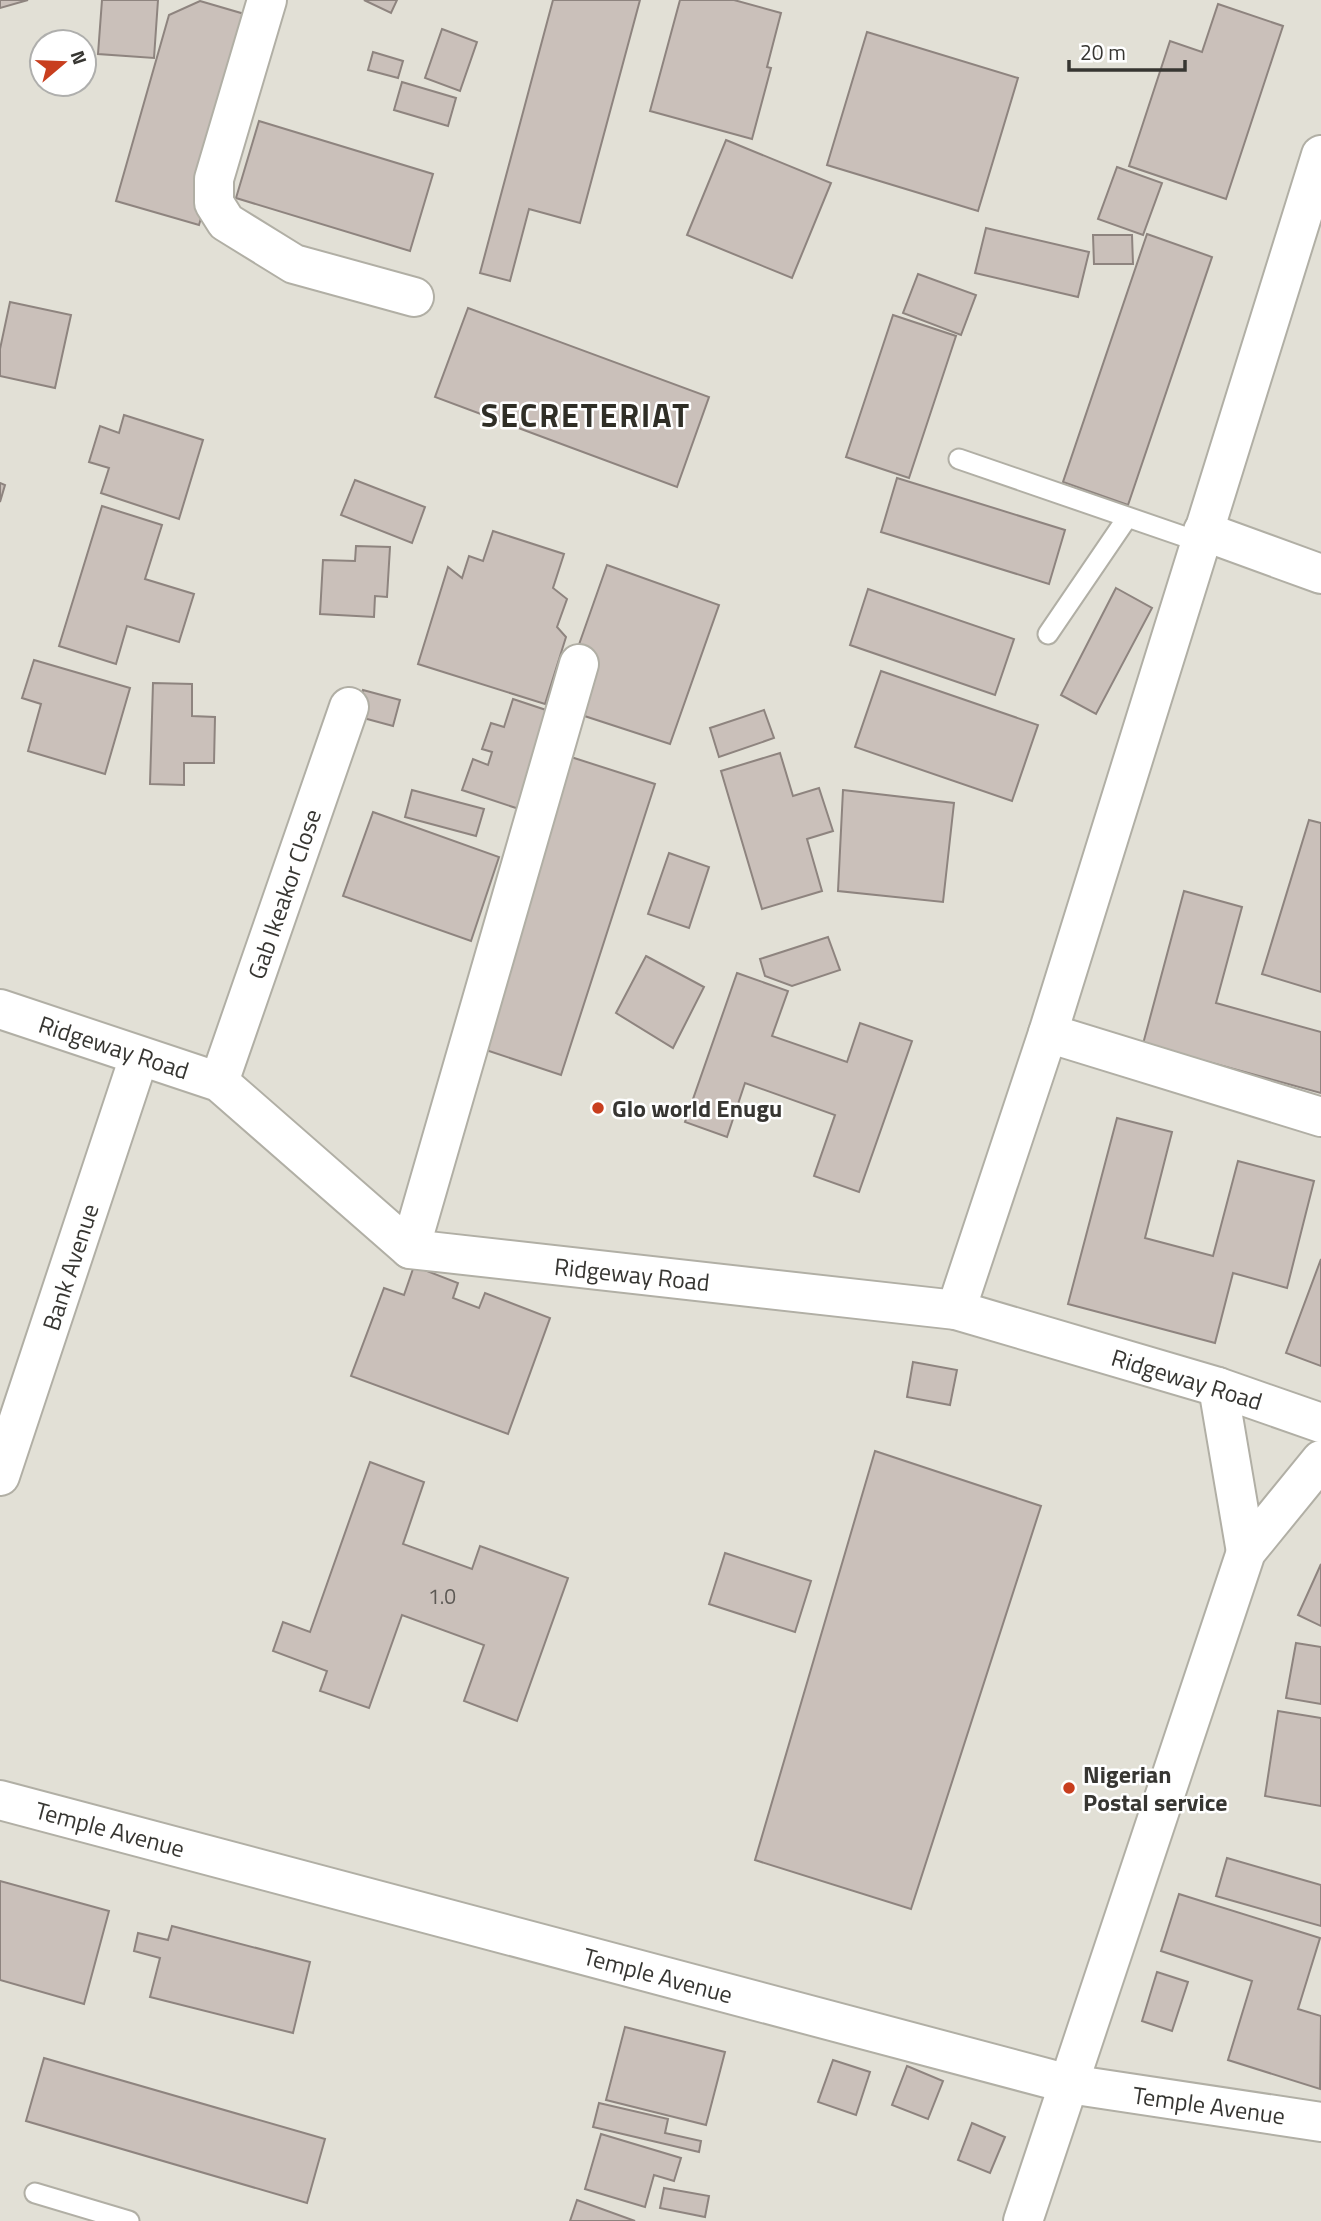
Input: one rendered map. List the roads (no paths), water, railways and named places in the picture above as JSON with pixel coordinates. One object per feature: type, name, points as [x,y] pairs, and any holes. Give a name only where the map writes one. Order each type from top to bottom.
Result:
[{"type":"street","points":[[267,0],[214,178],[214,203],[226,222],[294,264],[414,297]]},
{"type":"street","points":[[956,1310],[1048,1033],[1321,155]]},
{"type":"street","points":[[1201,537],[1321,574]]},
{"type":"street","points":[[410,1249],[579,664]]},
{"type":"street","name":"Gab Ikeakor Close","points":[[219,1082],[349,707]]},
{"type":"street","name":"Ridgeway Road","points":[[0,1009],[219,1082],[410,1249],[956,1310],[1217,1387],[1321,1423]]},
{"type":"street","points":[[1048,1033],[1321,1117]]},
{"type":"street","name":"Bank Avenue","points":[[0,1476],[139,1057]]},
{"type":"street","points":[[1217,1387],[1246,1552]]},
{"type":"street","points":[[1023,2221],[1246,1552],[1321,1460]]},
{"type":"street","name":"Temple Avenue","points":[[0,1800],[1069,2084],[1321,2122]]},
{"type":"lane","points":[[959,459],[1127,517],[1201,537]]},
{"type":"lane","points":[[1048,634],[1127,517]]},
{"type":"lane","points":[[35,2193],[129,2221]]},
{"type":"place","name":"Glo world Enugu","points":[[598,1108]]},
{"type":"place","name":"Nigerian Postal service","points":[[1069,1788]]},
{"type":"district","name":"SECRETERIAT","points":[[586,415]]}]
